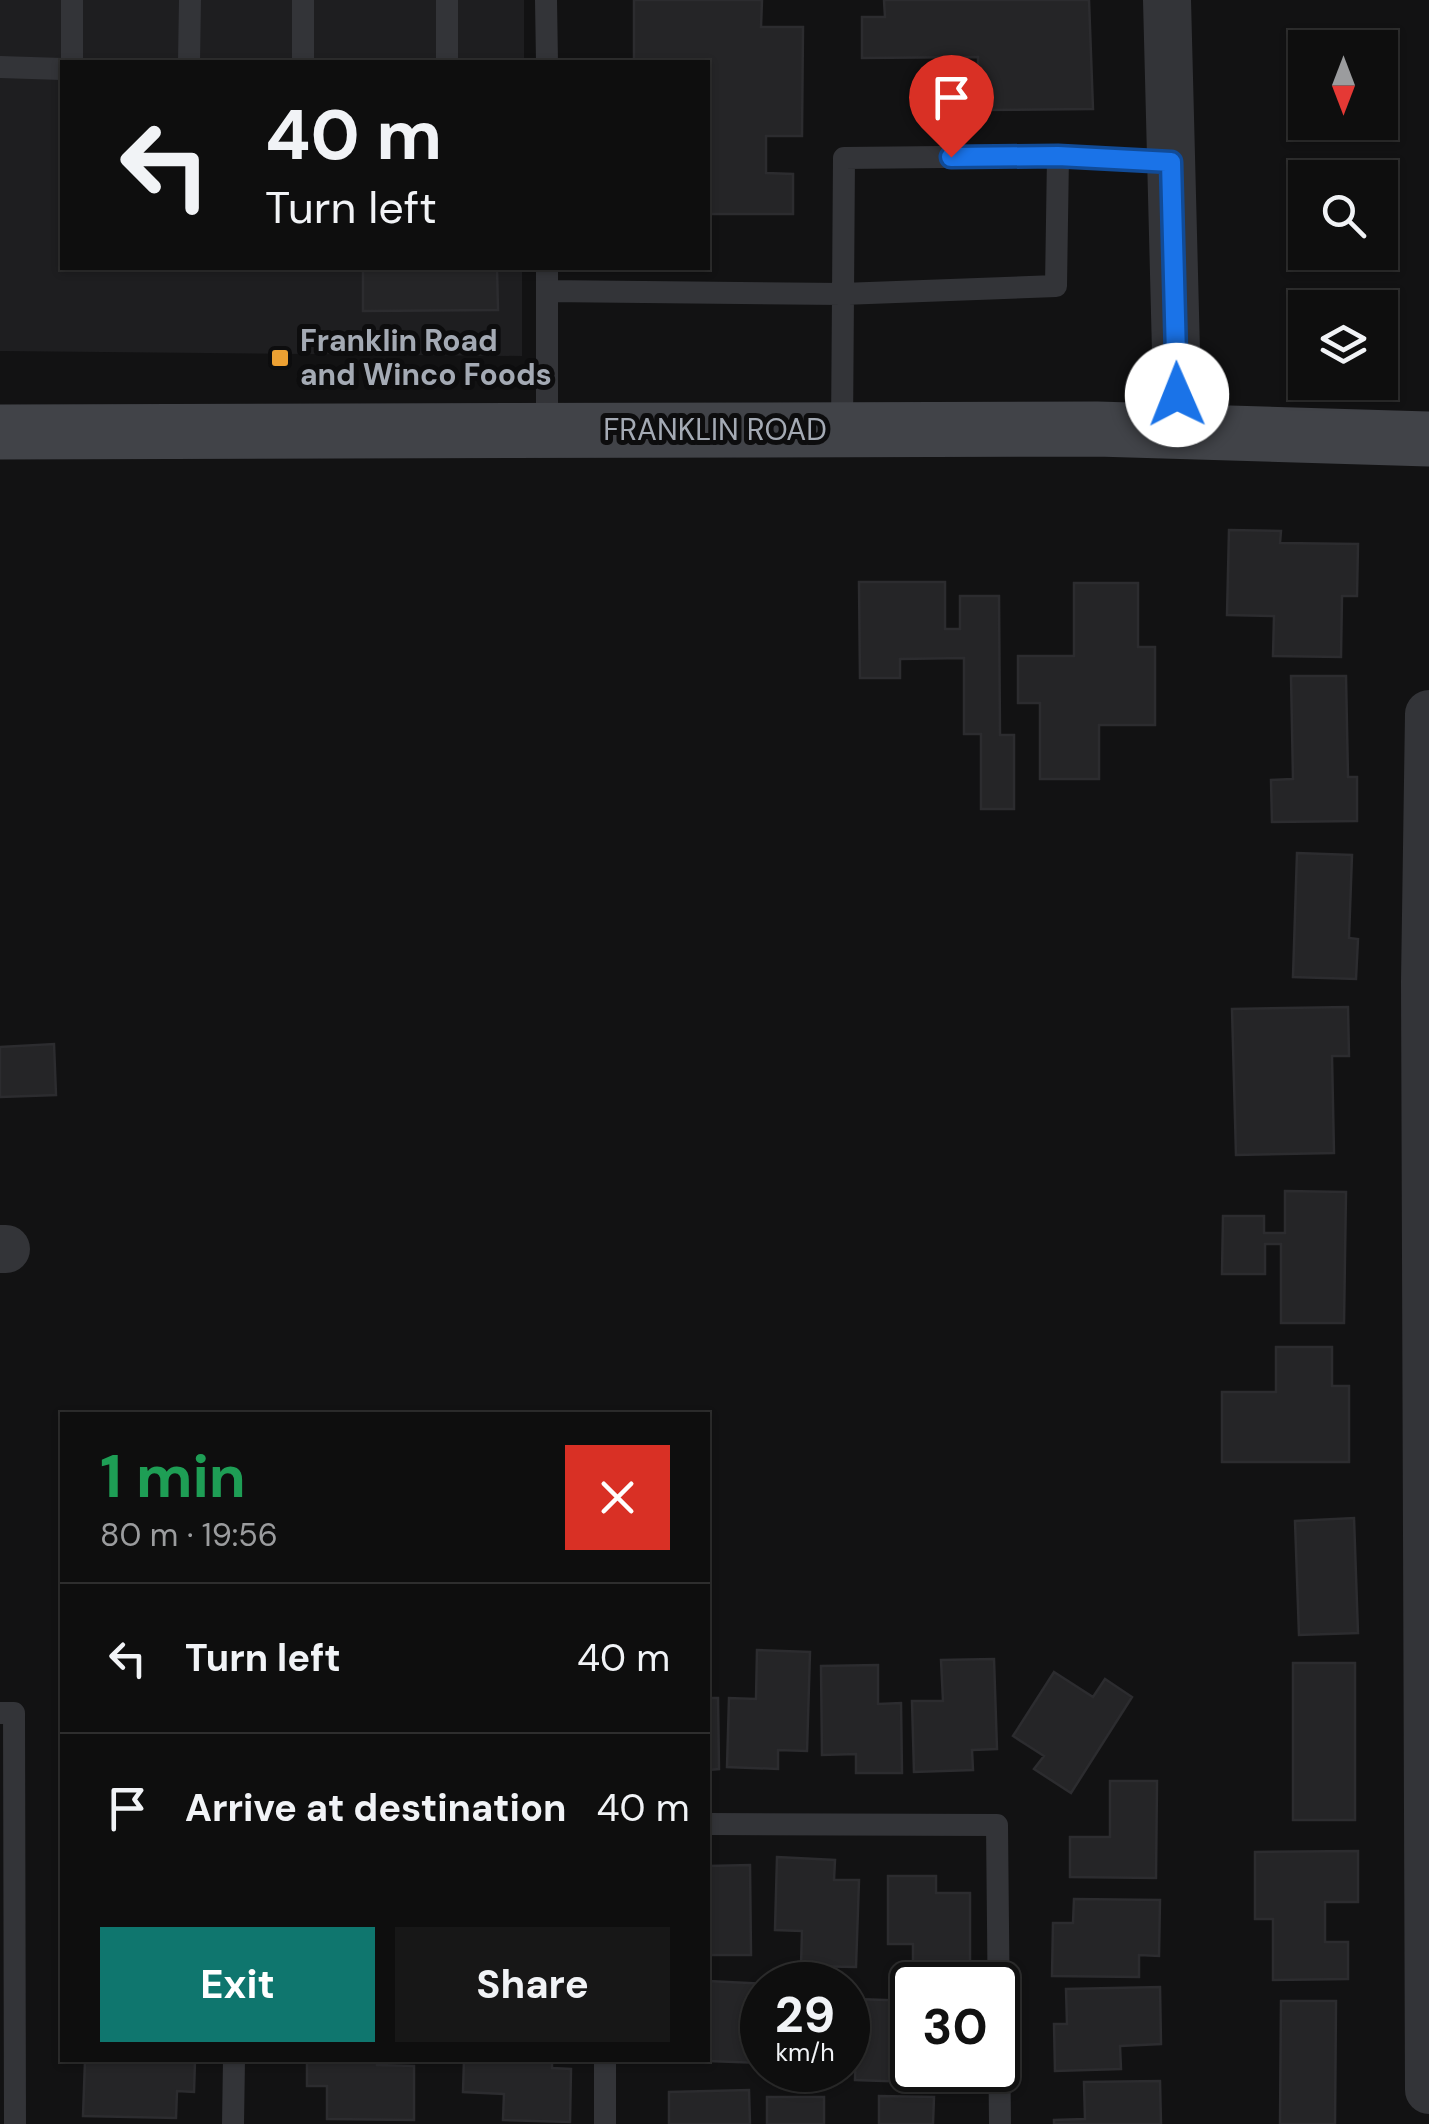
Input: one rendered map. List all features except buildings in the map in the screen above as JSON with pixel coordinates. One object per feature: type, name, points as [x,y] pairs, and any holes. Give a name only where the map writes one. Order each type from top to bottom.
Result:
[{"type":"main road","name":"FRANKLIN ROAD","points":[[0,432],[1178,430],[1429,439]]},
{"type":"street","points":[[1167,0],[1178,430]]},
{"type":"street","points":[[1429,714],[1429,2090]]},
{"type":"lane","points":[[72,0],[72,60]]},
{"type":"lane","points":[[189,60],[190,0]]},
{"type":"lane","points":[[302,60],[303,0]]},
{"type":"lane","points":[[447,0],[447,60]]},
{"type":"lane","points":[[546,0],[546,60]]},
{"type":"lane","points":[[0,68],[60,69]]},
{"type":"lane","points":[[842,430],[844,158],[1058,156],[1171,162]]},
{"type":"lane","points":[[546,430],[546,279],[842,294],[1056,286],[1058,156]]},
{"type":"lane","points":[[0,1713],[14,1713],[15,2124]]},
{"type":"lane","points":[[710,1824],[997,1825],[1000,2124]]},
{"type":"lane","points":[[234,2062],[234,2124]]},
{"type":"lane","points":[[605,2062],[605,2124]]},
{"type":"shaded area","points":[[0,0],[524,0],[524,60],[60,60],[60,270],[522,270],[522,356],[0,351]]},
{"type":"place","name":"Franklin Road and Winco Foods","points":[[280,358]]},
{"type":"route","points":[[951,157],[1058,156],[1171,162],[1177,395]]}]
